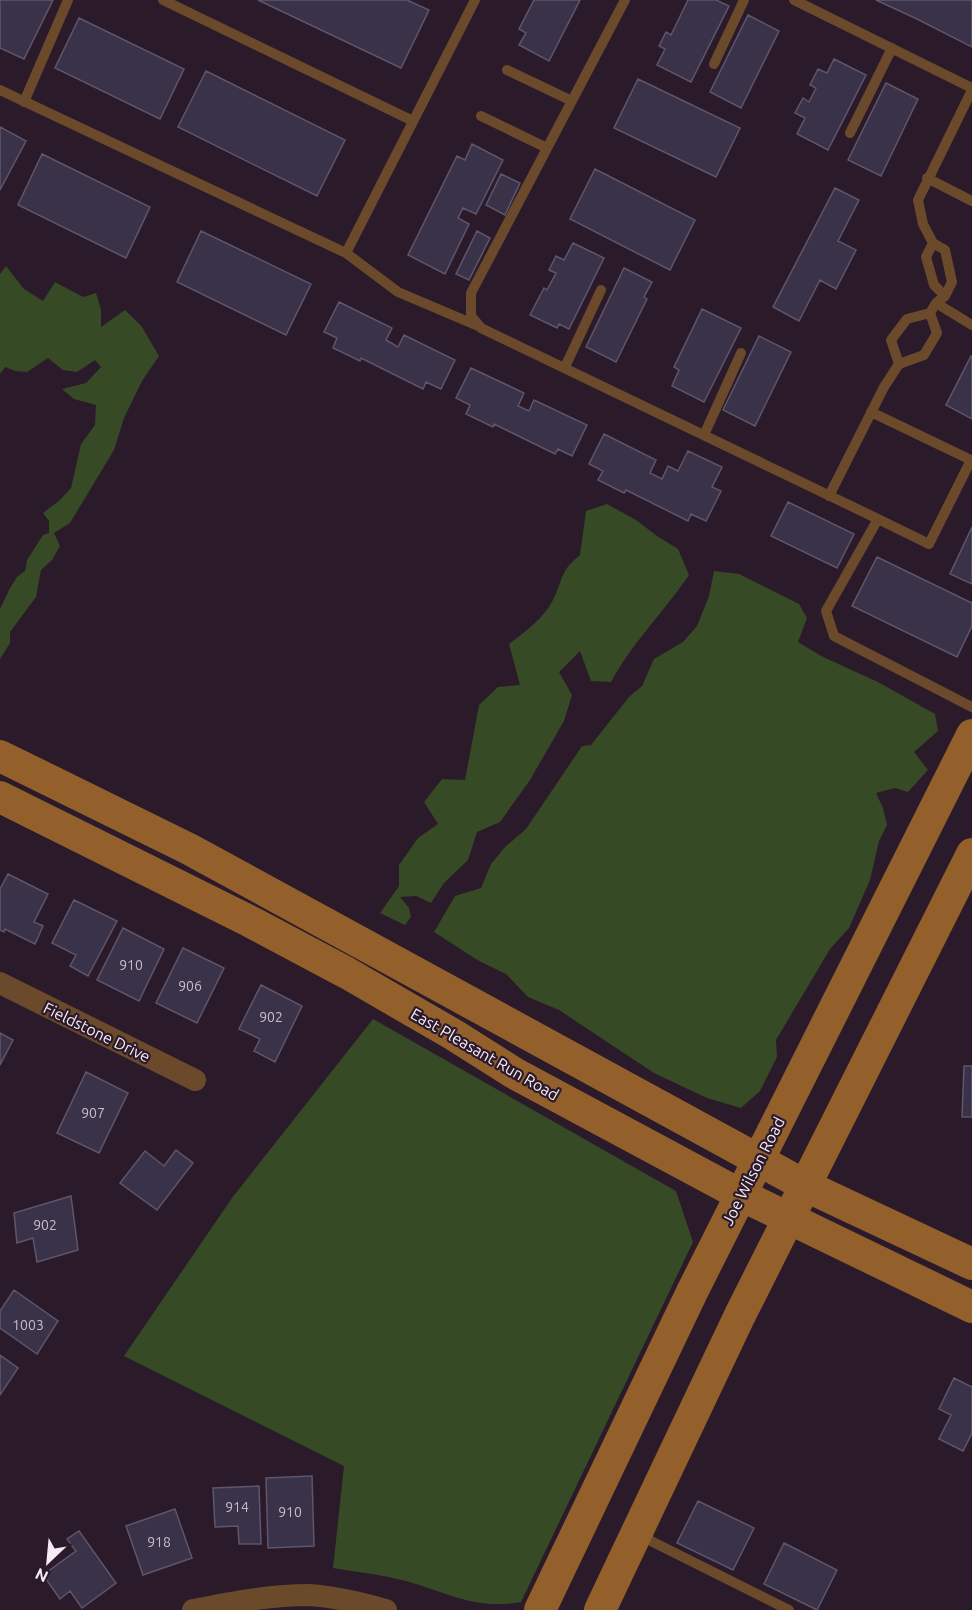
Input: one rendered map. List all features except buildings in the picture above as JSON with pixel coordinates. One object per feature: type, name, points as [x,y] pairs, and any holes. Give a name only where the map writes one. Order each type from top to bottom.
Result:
[{"type":"main road","name":"Joe Wilson Road","points":[[540,1610],[687,1303],[972,735]]},
{"type":"main road","points":[[0,756],[189,849],[806,1186],[972,1264]]},
{"type":"main road","name":"East Pleasant Run Road","points":[[0,797],[251,922],[347,973],[514,1073],[741,1195],[972,1307]]},
{"type":"main road","points":[[600,1610],[740,1315],[972,855]]},
{"type":"street","name":"Fieldstone Drive","points":[[0,983],[195,1080]]},
{"type":"street","points":[[193,1610],[274,1596],[311,1595],[351,1601],[386,1610]]},
{"type":"lane","points":[[24,102],[68,0]]},
{"type":"lane","points":[[163,0],[413,121]]},
{"type":"lane","points":[[346,253],[475,0]]},
{"type":"lane","points":[[481,327],[471,316],[471,293],[625,0]]},
{"type":"lane","points":[[714,64],[744,0]]},
{"type":"lane","points":[[795,0],[972,89],[918,200],[923,224],[933,243],[945,250],[952,282],[937,304],[907,319],[891,340],[899,364]]},
{"type":"lane","points":[[850,133],[892,48]]},
{"type":"lane","points":[[507,70],[572,101]]},
{"type":"lane","points":[[0,90],[346,253],[398,292],[481,327],[929,544],[971,460],[871,412]]},
{"type":"lane","points":[[481,116],[547,148]]},
{"type":"lane","points":[[927,178],[972,201]]},
{"type":"lane","points":[[829,496],[871,412],[899,364],[924,355],[937,333],[937,304],[926,257],[933,243]]},
{"type":"lane","points":[[565,368],[601,290]]},
{"type":"lane","points":[[937,304],[972,325]]},
{"type":"lane","points":[[704,435],[741,353]]},
{"type":"lane","points":[[878,519],[826,611],[834,636],[972,707]]},
{"type":"lane","points":[[636,1534],[789,1610]]},
{"type":"green space","points":[[6,266],[24,289],[43,301],[55,282],[83,297],[96,293],[101,310],[101,327],[125,310],[142,327],[159,356],[142,381],[124,418],[114,450],[70,523],[54,533],[60,546],[52,560],[41,570],[36,597],[10,632],[10,643],[0,659],[0,609],[17,577],[25,571],[27,560],[43,535],[49,533],[49,521],[43,513],[71,488],[81,444],[95,425],[96,405],[74,399],[62,389],[86,383],[101,367],[95,360],[77,372],[63,370],[48,358],[27,372],[5,367],[0,374],[0,274]]},
{"type":"green space","points":[[607,504],[636,520],[678,549],[689,575],[629,654],[611,682],[591,681],[580,651],[559,672],[572,695],[564,721],[530,780],[500,822],[477,832],[468,860],[444,883],[431,903],[416,896],[400,897],[409,908],[411,917],[405,925],[380,913],[399,886],[399,865],[418,838],[438,824],[424,802],[442,779],[465,780],[479,705],[498,687],[520,685],[509,644],[545,613],[565,571],[580,555],[586,511]]},
{"type":"green space","points":[[714,571],[739,574],[799,604],[807,618],[798,642],[823,657],[878,682],[935,714],[938,731],[914,752],[928,770],[908,792],[895,788],[876,793],[887,825],[879,841],[870,880],[849,928],[830,949],[776,1040],[777,1057],[760,1091],[741,1108],[707,1098],[654,1073],[559,1010],[528,997],[506,974],[479,961],[434,932],[455,896],[481,888],[491,864],[505,847],[526,829],[582,746],[591,745],[629,697],[642,686],[654,659],[683,642],[697,626],[709,596]]},
{"type":"green space","points":[[373,1019],[676,1191],[693,1242],[521,1602],[489,1604],[475,1602],[397,1579],[333,1568],[344,1466],[124,1356],[232,1198]]}]
